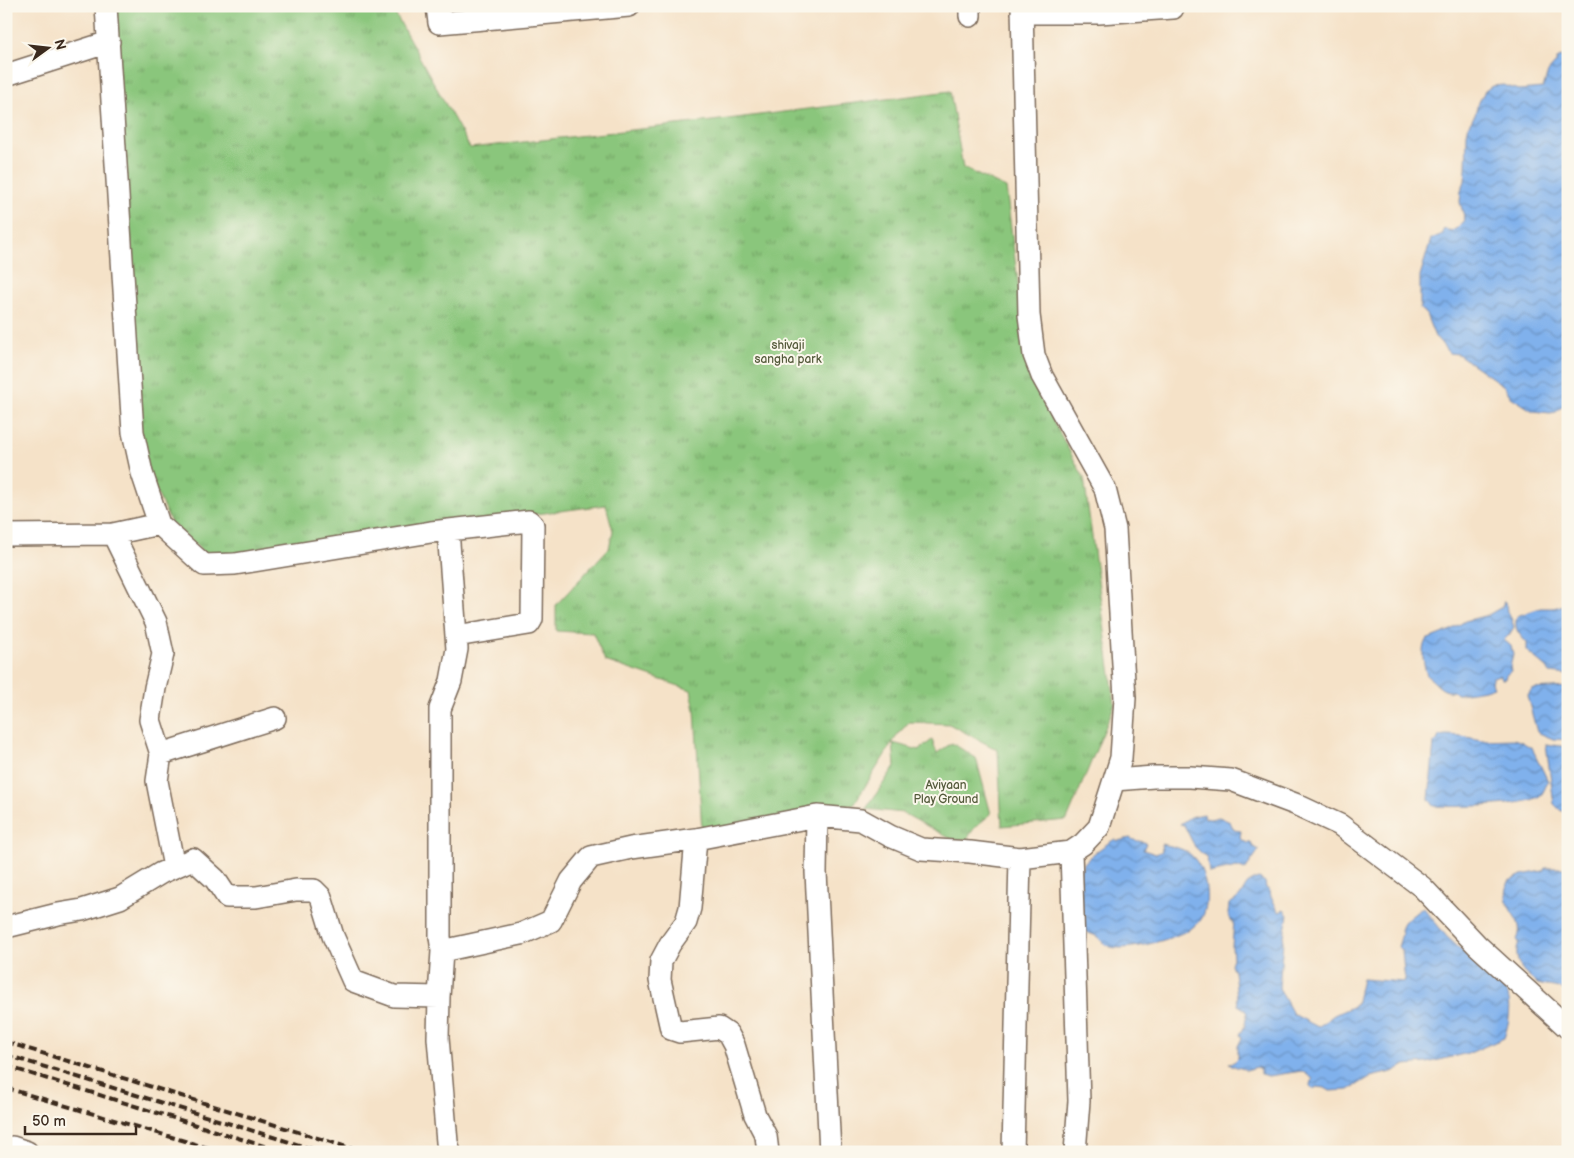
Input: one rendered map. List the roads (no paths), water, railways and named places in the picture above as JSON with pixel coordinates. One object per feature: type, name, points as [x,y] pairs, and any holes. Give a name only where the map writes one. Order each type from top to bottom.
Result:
[{"type":"street","points":[[106,6],[133,432],[142,473],[159,524],[204,565],[235,564],[448,530],[529,521],[533,525],[532,620],[529,624],[456,636]]},
{"type":"street","points":[[437,6],[439,23],[629,6]]},
{"type":"street","points":[[442,951],[521,934],[551,921],[571,881],[591,857],[631,848],[696,839],[817,816],[861,820],[890,836],[921,849],[1020,858],[1071,852],[1083,844],[1099,827],[1121,758],[1125,698],[1115,529],[1106,490],[1042,376],[1034,355],[1029,315],[1022,10],[1099,13],[1173,8]]},
{"type":"street","points":[[6,75],[109,42]]},
{"type":"street","points":[[6,535],[113,534],[159,524]]},
{"type":"street","points":[[448,530],[457,649],[452,681],[440,709],[440,937],[442,951],[438,1038],[447,1142],[450,1152]]},
{"type":"street","points":[[113,534],[156,622],[163,654],[150,720],[161,754],[157,781],[174,867]]},
{"type":"street","points":[[161,754],[275,718]]},
{"type":"street","points":[[1114,780],[1154,777],[1231,780],[1295,804],[1340,824],[1422,887],[1477,944],[1568,1028]]},
{"type":"street","points":[[817,816],[816,872],[830,1152]]},
{"type":"street","points":[[696,839],[690,908],[686,922],[670,944],[661,961],[660,980],[668,1017],[671,1029],[680,1032],[720,1028],[728,1034],[734,1045],[755,1115],[766,1136],[768,1152]]},
{"type":"street","points":[[1071,852],[1079,1101],[1075,1152]]},
{"type":"street","points":[[6,927],[82,910],[120,898],[161,873],[193,858],[215,880],[227,897],[256,897],[296,890],[314,890],[321,897],[333,936],[353,981],[394,996],[439,997]]},
{"type":"street","points":[[1013,1152],[1020,858]]},
{"type":"street","points":[[6,1149],[12,1148],[26,1152]]},
{"type":"water","points":[[1568,53],[1568,402],[1556,412],[1550,413],[1533,411],[1511,397],[1504,386],[1458,354],[1449,353],[1435,337],[1425,312],[1420,309],[1420,276],[1431,239],[1443,234],[1443,230],[1446,229],[1450,232],[1459,227],[1465,220],[1460,202],[1461,191],[1465,181],[1467,134],[1469,124],[1485,91],[1492,86],[1504,85],[1518,90],[1543,88],[1548,72],[1557,59]]},
{"type":"water","points":[[1504,601],[1514,627],[1504,640],[1511,646],[1513,655],[1511,671],[1506,675],[1505,679],[1502,679],[1499,675],[1493,677],[1491,681],[1494,687],[1456,694],[1453,691],[1445,690],[1427,676],[1423,654],[1426,640],[1451,630],[1465,621],[1488,615],[1502,607]]},
{"type":"water","points":[[1568,604],[1568,675],[1550,673],[1547,668],[1527,651],[1527,643],[1516,628],[1517,616],[1540,608],[1553,608]]},
{"type":"water","points":[[1568,687],[1568,740],[1553,739],[1537,732],[1527,696],[1532,689]]},
{"type":"water","points":[[1446,735],[1481,740],[1514,739],[1522,742],[1532,748],[1548,781],[1543,792],[1534,799],[1507,804],[1434,806],[1429,799],[1434,743],[1439,736]]},
{"type":"water","points":[[1546,744],[1568,747],[1568,814],[1554,804]]},
{"type":"water","points":[[1204,814],[1205,818],[1219,817],[1230,822],[1234,830],[1241,831],[1240,838],[1247,843],[1251,843],[1253,847],[1259,850],[1245,870],[1237,867],[1209,873],[1207,858],[1195,847],[1184,825],[1180,824],[1190,817]]},
{"type":"water","points":[[1130,838],[1146,843],[1143,850],[1156,854],[1162,851],[1161,844],[1172,846],[1190,854],[1200,867],[1203,875],[1206,894],[1205,911],[1196,925],[1174,936],[1145,945],[1120,948],[1111,947],[1096,936],[1085,931],[1079,901],[1079,872],[1086,861],[1115,839],[1118,841]]},
{"type":"water","points":[[1545,868],[1568,868],[1568,992],[1535,983],[1522,969],[1517,956],[1519,925],[1507,900],[1506,892],[1509,881],[1522,875],[1543,871]]},
{"type":"water","points":[[1259,878],[1265,882],[1266,888],[1270,891],[1279,912],[1284,910],[1288,915],[1283,941],[1279,988],[1293,1014],[1318,1027],[1334,1015],[1356,1005],[1362,979],[1405,982],[1402,951],[1398,947],[1402,934],[1401,930],[1404,922],[1423,907],[1447,937],[1506,990],[1510,1014],[1504,1038],[1472,1052],[1427,1063],[1405,1065],[1392,1072],[1370,1077],[1349,1090],[1330,1091],[1317,1087],[1313,1089],[1310,1086],[1313,1079],[1302,1071],[1268,1076],[1261,1074],[1261,1069],[1257,1067],[1246,1070],[1231,1065],[1229,1063],[1234,1062],[1238,1058],[1238,1046],[1242,1038],[1240,1034],[1244,1027],[1247,1013],[1238,1005],[1234,972],[1231,964],[1233,958],[1234,921],[1231,921],[1228,914],[1229,904],[1240,896],[1249,883]]},
{"type":"railway","points":[[6,1042],[363,1152]]},
{"type":"railway","points":[[6,1055],[322,1152]]},
{"type":"railway","points":[[6,1066],[283,1152]]},
{"type":"railway","points":[[6,1088],[222,1152]]},
{"type":"park label","name":"shivaji sangha park","points":[[788,352]]},
{"type":"park label","name":"Aviyaan Play Ground","points":[[946,792]]}]
